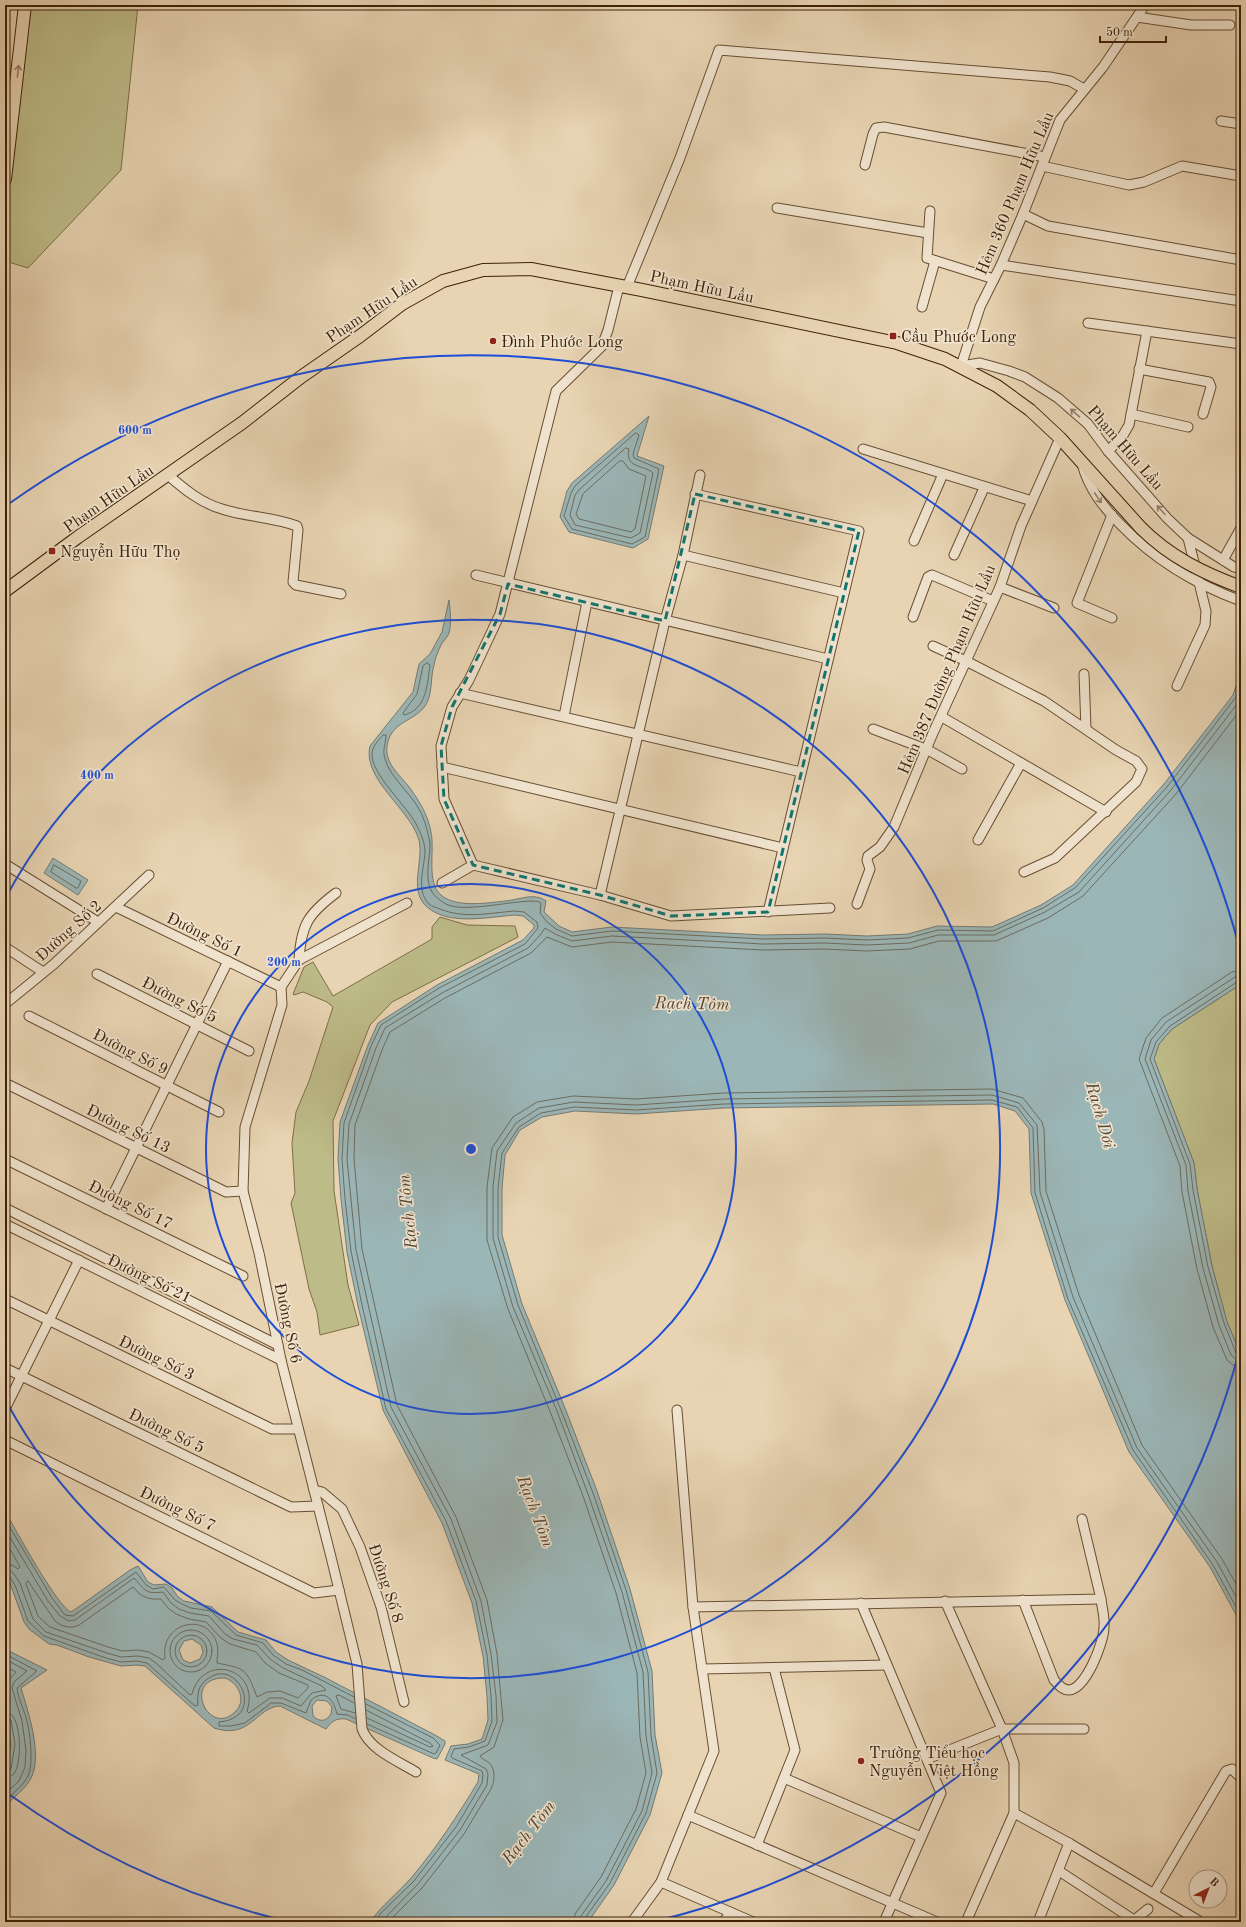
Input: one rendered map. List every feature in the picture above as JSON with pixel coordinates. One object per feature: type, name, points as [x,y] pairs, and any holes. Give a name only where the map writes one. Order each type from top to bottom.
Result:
[{"type":"main road","points":[[5,179],[25,5]]},
{"type":"main road","name":"Phạm Hữu Lầu","points":[[5,591],[242,423],[301,377],[360,336],[402,304],[443,281],[478,271],[531,269],[897,343],[929,353],[960,366],[1014,398],[1060,438],[1141,528],[1160,546],[1186,564],[1241,587]]},
{"type":"street","name":"Hẻm 360 Phạm Hữu Lầu","points":[[960,366],[980,307],[1001,265],[1023,214],[1060,120],[1103,67],[1145,5]]},
{"type":"street","points":[[1137,17],[1191,24],[1230,25]]},
{"type":"street","points":[[473,865],[444,799],[441,746],[452,707],[469,680],[500,614],[556,391],[602,346],[623,287],[680,158],[719,50],[1050,76],[1070,81],[1084,89]]},
{"type":"street","points":[[1221,121],[1241,124]]},
{"type":"street","points":[[865,165],[876,128],[884,127],[1045,157]]},
{"type":"street","points":[[1042,166],[1130,185],[1144,182],[1182,166],[1241,176]]},
{"type":"street","points":[[777,208],[928,233]]},
{"type":"street","points":[[930,211],[927,258],[994,279]]},
{"type":"street","points":[[1023,214],[1048,226],[1241,260]]},
{"type":"street","points":[[922,307],[935,261]]},
{"type":"street","points":[[1001,265],[1241,301]]},
{"type":"street","points":[[1088,323],[1241,344]]},
{"type":"street","points":[[1108,451],[1122,437],[1129,425],[1146,331]]},
{"type":"street","name":"Phạm Hữu Lầu","points":[[960,366],[973,363],[987,364],[1025,377],[1058,398],[1088,424],[1108,451],[1167,518],[1188,538],[1238,568]]},
{"type":"street","points":[[1139,369],[1209,382],[1211,387],[1203,414]]},
{"type":"street","points":[[1131,414],[1188,427]]},
{"type":"street","name":"Hẻm 387 Đường Phạm Hữu Lầu","points":[[857,904],[870,869],[867,860],[868,856],[880,846],[894,827],[928,750],[933,733],[942,717],[1000,587],[1020,526],[1060,438]]},
{"type":"street","points":[[863,449],[984,488],[1032,501]]},
{"type":"street","name":"Phạm Hữu Lầu","points":[[1082,463],[1091,488],[1112,516],[1150,553],[1200,584],[1241,601]]},
{"type":"street","points":[[914,540],[943,474]]},
{"type":"street","points":[[168,475],[203,502],[222,509],[297,526],[298,530],[293,582],[296,585],[341,594]]},
{"type":"street","points":[[600,895],[665,621],[683,555],[700,476]]},
{"type":"street","points":[[954,555],[984,488]]},
{"type":"street","points":[[695,494],[859,531],[768,912]]},
{"type":"street","points":[[1112,516],[1077,603],[1112,618]]},
{"type":"street","points":[[1224,560],[1241,528]]},
{"type":"street","points":[[1177,686],[1205,625],[1206,611],[1188,538]]},
{"type":"street","points":[[683,555],[844,593]]},
{"type":"street","points":[[913,617],[928,577],[932,574],[993,601]]},
{"type":"street","points":[[476,576],[828,659]]},
{"type":"street","points":[[1000,587],[1054,608]]},
{"type":"street","points":[[564,716],[587,602]]},
{"type":"street","points":[[933,646],[966,661],[1044,701],[1136,761],[1142,769],[1136,782],[1106,812],[1055,858],[1024,872]]},
{"type":"street","points":[[1084,674],[1086,729]]},
{"type":"street","points":[[460,693],[801,772]]},
{"type":"street","points":[[942,717],[1106,812]]},
{"type":"street","points":[[873,729],[928,750],[962,769]]},
{"type":"street","points":[[978,840],[1021,763]]},
{"type":"street","points":[[442,767],[783,848]]},
{"type":"street","points":[[5,864],[98,922]]},
{"type":"street","points":[[442,883],[473,865],[600,895],[671,916],[830,908]]},
{"type":"street","name":"Đường Số 2","points":[[5,1004],[116,907],[149,875]]},
{"type":"street","points":[[299,960],[301,937],[308,920],[320,905],[336,893]]},
{"type":"street","points":[[281,987],[299,960],[407,903]]},
{"type":"street","name":"Đường Số 1","points":[[116,907],[281,987]]},
{"type":"street","points":[[5,947],[43,972]]},
{"type":"street","points":[[106,1209],[228,961]]},
{"type":"street","name":"Đường Số 5","points":[[97,974],[249,1051]]},
{"type":"street","name":"Đường Số 6","points":[[281,987],[282,1005],[245,1127],[243,1191],[259,1253],[281,1360],[357,1664],[362,1729],[366,1739],[374,1747],[416,1772]]},
{"type":"street","name":"Đường Số 9","points":[[29,1016],[219,1112]]},
{"type":"street","name":"Đường Số 13","points":[[5,1083],[226,1192],[243,1191]]},
{"type":"street","name":"Đường Số 17","points":[[5,1159],[244,1276]]},
{"type":"street","name":"Đường Số 21","points":[[5,1208],[278,1346]]},
{"type":"street","name":"Đường Số 21","points":[[5,1224],[281,1360]]},
{"type":"street","points":[[5,1409],[79,1260]]},
{"type":"street","name":"Đường Số 3","points":[[5,1299],[272,1429],[298,1429]]},
{"type":"street","name":"Đường Số 5","points":[[5,1368],[291,1507],[318,1506]]},
{"type":"street","points":[[632,1922],[661,1882],[714,1751],[693,1607],[677,1410]]},
{"type":"street","name":"Đường Số 7","points":[[5,1440],[314,1593],[339,1590]]},
{"type":"street","name":"Đường Số 8","points":[[314,1490],[322,1492],[342,1509],[360,1547],[381,1607],[404,1702]]},
{"type":"street","points":[[1023,1600],[1054,1680],[1062,1688],[1069,1690],[1077,1686],[1084,1679],[1103,1639],[1104,1627],[1101,1599],[1082,1519]]},
{"type":"street","points":[[693,1607],[1101,1599]]},
{"type":"street","points":[[945,1601],[1002,1729],[1014,1763],[1014,1813],[966,1922]]},
{"type":"street","points":[[861,1603],[941,1793],[884,1922]]},
{"type":"street","points":[[702,1669],[887,1665]]},
{"type":"street","points":[[757,1845],[795,1750],[774,1668]]},
{"type":"street","points":[[926,1759],[1002,1729],[1084,1729]]},
{"type":"street","points":[[1154,1893],[1226,1771],[1232,1769],[1241,1778]]},
{"type":"street","points":[[784,1778],[921,1837]]},
{"type":"street","points":[[1014,1813],[1069,1843],[1201,1922]]},
{"type":"street","points":[[688,1815],[937,1922]]},
{"type":"street","points":[[1038,1922],[1069,1843]]},
{"type":"street","points":[[1059,1871],[1133,1921],[1148,1910]]},
{"type":"street","points":[[661,1882],[753,1922]]},
{"type":"street","points":[[724,1922],[730,1912]]},
{"type":"highlighted area","points":[[695,494],[859,531],[768,912],[671,916],[600,895],[473,865],[444,799],[441,746],[452,707],[500,614],[508,584],[665,621]]},
{"type":"shaded area","points":[[30,5],[138,5],[121,170],[28,268],[5,261],[5,209]]},
{"type":"shaded area","points":[[440,917],[467,925],[515,926],[518,937],[392,1002],[370,1025],[333,1121],[334,1191],[348,1285],[359,1325],[320,1335],[317,1312],[309,1289],[291,1203],[295,1193],[292,1143],[296,1112],[309,1081],[333,1007],[327,1002],[303,992],[293,994],[304,967],[313,962],[333,996],[432,939],[432,927]]},
{"type":"shaded area","points":[[1241,984],[1241,1355],[1227,1322],[1212,1266],[1197,1189],[1194,1163],[1154,1059],[1159,1044],[1172,1029]]},
{"type":"water","points":[[649,416],[637,456],[664,466],[648,539],[633,548],[569,532],[560,517],[567,491],[572,483]]},
{"type":"water","points":[[449,600],[451,620],[450,629],[448,636],[441,645],[436,658],[428,702],[415,716],[397,727],[389,738],[387,747],[387,754],[392,766],[415,796],[424,810],[428,821],[432,839],[432,875],[436,890],[447,899],[455,902],[472,904],[490,903],[526,897],[541,898],[546,901],[544,912],[559,926],[572,932],[612,927],[763,935],[825,934],[867,936],[908,934],[937,926],[992,927],[1041,905],[1073,885],[1164,784],[1233,695],[1241,671],[1241,984],[1172,1029],[1159,1044],[1154,1059],[1194,1163],[1197,1189],[1212,1266],[1227,1322],[1241,1355],[1241,1624],[1210,1567],[1129,1452],[1065,1300],[1031,1193],[1029,1129],[1015,1111],[993,1104],[724,1108],[636,1114],[575,1111],[542,1117],[520,1130],[505,1155],[502,1188],[502,1235],[522,1304],[597,1491],[630,1589],[652,1671],[655,1735],[662,1773],[650,1815],[614,1885],[588,1922],[370,1922],[421,1866],[447,1831],[478,1782],[479,1774],[445,1760],[451,1746],[468,1744],[482,1739],[488,1720],[483,1656],[472,1603],[442,1523],[383,1410],[358,1306],[347,1252],[338,1159],[340,1122],[368,1045],[378,1023],[437,985],[523,940],[534,928],[534,925],[523,916],[515,915],[469,919],[446,917],[427,907],[421,900],[418,892],[417,883],[420,845],[418,837],[413,826],[379,781],[369,758],[370,746],[413,692],[419,664],[430,654],[442,632]]},
{"type":"water","points":[[53,858],[88,880],[78,895],[44,873]]},
{"type":"water","points":[[5,1511],[26,1549],[56,1597],[71,1612],[130,1570],[138,1566],[148,1582],[154,1585],[166,1584],[172,1588],[178,1597],[184,1601],[212,1607],[238,1632],[266,1640],[276,1652],[288,1660],[326,1678],[435,1735],[445,1741],[445,1744],[437,1759],[346,1719],[334,1721],[326,1729],[280,1706],[272,1708],[245,1727],[237,1730],[226,1731],[214,1728],[145,1666],[121,1666],[89,1657],[57,1645],[49,1644],[29,1629],[24,1622],[11,1586],[5,1576]],"holes":[[[192,1639],[201,1645],[203,1652],[200,1659],[190,1663],[183,1660],[179,1650],[184,1641]],[[225,1678],[230,1680],[240,1693],[241,1698],[239,1708],[225,1718],[216,1718],[208,1712],[203,1704],[202,1695],[204,1687],[212,1680]],[[317,1700],[327,1701],[332,1707],[331,1714],[327,1719],[320,1720],[313,1716],[312,1706]]]},
{"type":"water","points":[[5,1649],[47,1670],[21,1688],[33,1732],[35,1744],[35,1767],[27,1784],[5,1806],[5,1776],[11,1744],[5,1715]]},
{"type":"place","name":"Cầu Phước Long","points":[[893,336]]},
{"type":"place","name":"Đình Phước Long","points":[[493,341]]},
{"type":"place","name":"Nguyễn Hữu Thọ","points":[[52,551]]},
{"type":"place","name":"Trường Tiểu học Nguyễn Việt Hồng","points":[[861,1761]]},
{"type":"water label","name":"Rạch Tôm","points":[[692,1003]]},
{"type":"water label","name":"Rạch Dơi","points":[[1101,1115]]},
{"type":"water label","name":"Rạch Tôm","points":[[407,1212]]},
{"type":"water label","name":"Rạch Tôm","points":[[536,1511]]},
{"type":"water label","name":"Rạch Tôm","points":[[528,1832]]}]
